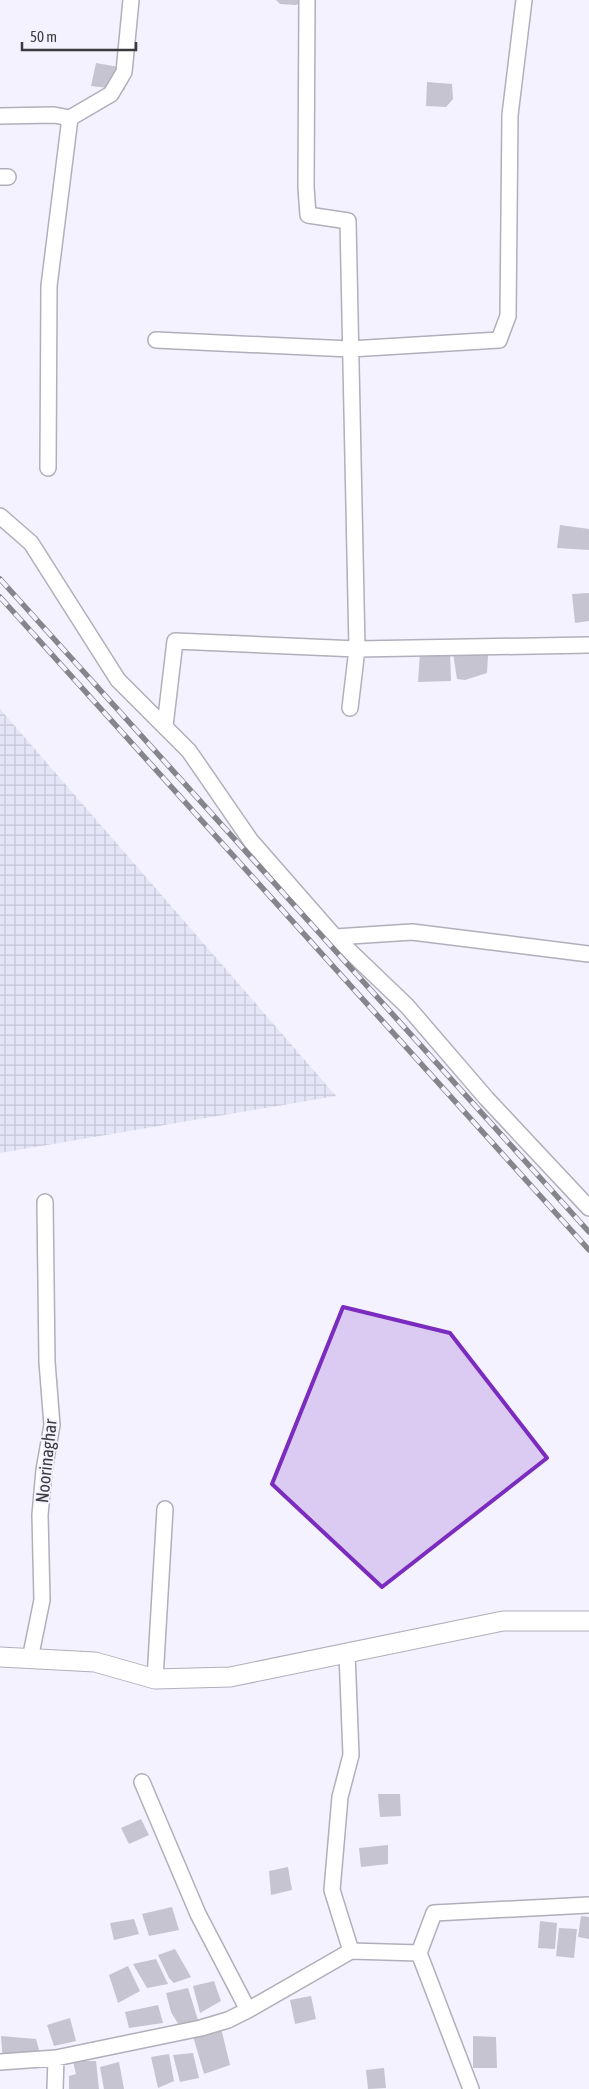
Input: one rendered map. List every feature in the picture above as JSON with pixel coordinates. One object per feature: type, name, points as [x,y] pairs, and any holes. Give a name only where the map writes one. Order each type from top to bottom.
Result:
[{"type":"street","points":[[0,116],[54,115],[70,118],[111,94],[124,72],[130,0]]},
{"type":"street","points":[[307,0],[306,187],[308,215],[348,222],[357,649],[350,708]]},
{"type":"street","points":[[156,340],[350,349],[499,340],[508,316],[510,115],[524,0]]},
{"type":"street","points":[[48,468],[49,286],[70,118]]},
{"type":"street","points":[[0,516],[31,543],[118,680],[189,750],[251,840],[336,937],[407,1006],[487,1099],[589,1208]]},
{"type":"street","points":[[165,726],[175,641],[357,649],[589,645]]},
{"type":"street","points":[[336,937],[412,932],[589,954]]},
{"type":"street","name":"Noorinaghar","points":[[30,1659],[42,1600],[40,1515],[44,1470],[52,1425],[47,1362],[45,1202]]},
{"type":"street","points":[[155,1680],[165,1509]]},
{"type":"street","points":[[0,1657],[95,1662],[155,1680],[230,1677],[503,1620],[589,1621]]},
{"type":"street","points":[[346,1653],[352,1755],[340,1797],[332,1890],[351,1951]]},
{"type":"street","points":[[142,1782],[198,1914],[248,2010]]},
{"type":"street","points":[[471,2089],[419,1953],[434,1913],[589,1905]]},
{"type":"street","points":[[0,2062],[56,2058],[201,2028],[228,2020],[351,1951],[419,1953]]},
{"type":"street","points":[[55,2089],[56,2058]]},
{"type":"highlighted area","points":[[343,1307],[450,1333],[547,1458],[382,1587],[272,1484]]},
{"type":"shaded area","points":[[0,709],[336,1096],[0,1153]]},
{"type":"building","points":[[276,0],[304,0],[296,5],[280,4]]},
{"type":"building","points":[[96,63],[119,67],[125,90],[91,86]]},
{"type":"building","points":[[427,82],[452,84],[453,99],[446,107],[426,106]]},
{"type":"building","points":[[560,525],[589,529],[589,550],[557,548]]},
{"type":"building","points":[[589,593],[589,621],[575,623],[572,594]]},
{"type":"building","points":[[450,649],[451,681],[418,682],[420,653]]},
{"type":"building","points":[[453,653],[488,655],[487,673],[465,680],[457,679]]},
{"type":"building","points":[[378,1794],[400,1794],[401,1816],[380,1817]]},
{"type":"building","points":[[141,1819],[149,1835],[129,1844],[121,1828]]},
{"type":"building","points":[[388,1845],[388,1864],[361,1867],[359,1848]]},
{"type":"building","points":[[288,1867],[292,1890],[271,1895],[269,1871]]},
{"type":"building","points":[[172,1907],[179,1930],[149,1936],[142,1914]]},
{"type":"building","points":[[581,1916],[589,1917],[589,1939],[578,1937]]},
{"type":"building","points":[[134,1919],[139,1934],[114,1940],[110,1923]]},
{"type":"building","points":[[540,1921],[557,1923],[555,1949],[538,1948]]},
{"type":"building","points":[[559,1928],[577,1929],[574,1958],[556,1956]]},
{"type":"building","points":[[175,1949],[191,1977],[174,1983],[169,1978],[158,1955]]},
{"type":"building","points":[[156,1959],[168,1984],[147,1988],[133,1964]]},
{"type":"building","points":[[128,1966],[140,1991],[118,2003],[109,1975]]},
{"type":"building","points":[[214,1981],[221,2001],[200,2013],[193,1986]]},
{"type":"building","points":[[188,1988],[198,2020],[180,2027],[171,2012],[166,1993]]},
{"type":"building","points":[[311,1996],[316,2019],[295,2024],[290,2000]]},
{"type":"building","points":[[158,2005],[163,2023],[129,2028],[125,2012]]},
{"type":"building","points":[[70,2018],[76,2041],[54,2046],[47,2025]]},
{"type":"building","points":[[220,2024],[230,2065],[204,2074],[193,2036]]},
{"type":"building","points":[[1,2036],[36,2039],[42,2060],[3,2062]]},
{"type":"building","points":[[473,2036],[496,2037],[497,2068],[473,2068]]},
{"type":"building","points":[[193,2053],[199,2078],[180,2082],[173,2055]]},
{"type":"building","points":[[169,2054],[174,2081],[158,2088],[151,2057]]},
{"type":"building","points":[[73,2061],[96,2061],[99,2089],[69,2089],[69,2076],[76,2074]]},
{"type":"building","points":[[119,2062],[124,2089],[104,2089],[100,2067]]},
{"type":"building","points":[[384,2068],[386,2088],[368,2089],[366,2070]]},
{"type":"railway","points":[[0,579],[589,1232]]},
{"type":"railway","points":[[0,597],[589,1250]]}]
